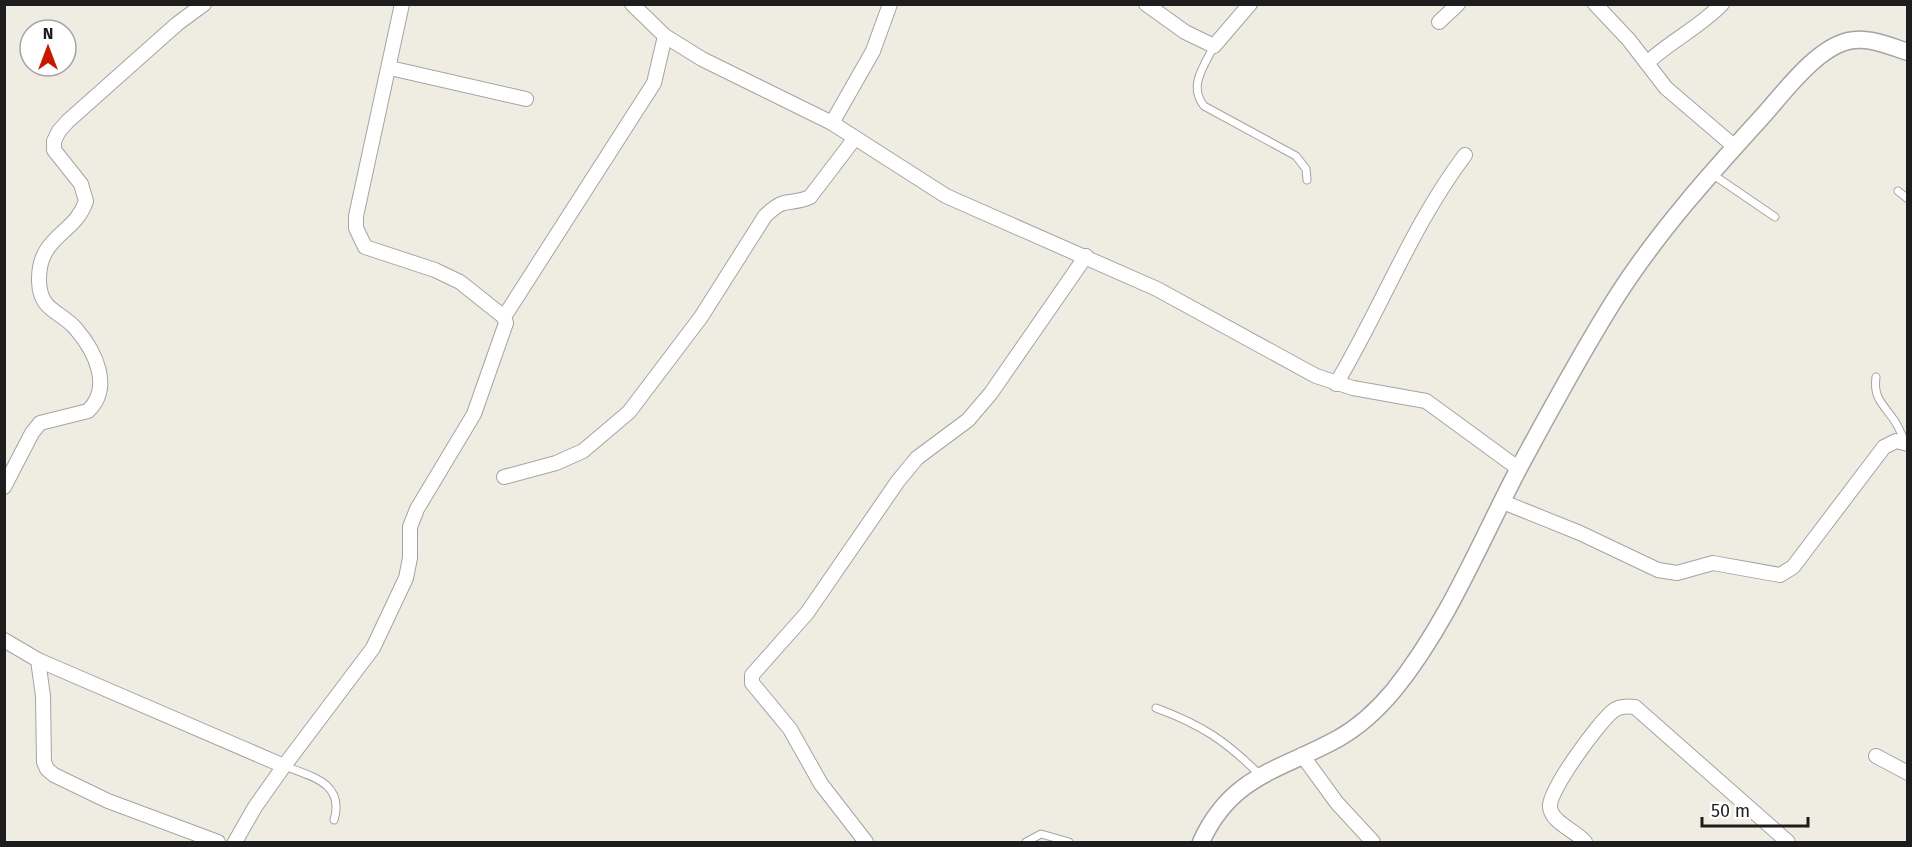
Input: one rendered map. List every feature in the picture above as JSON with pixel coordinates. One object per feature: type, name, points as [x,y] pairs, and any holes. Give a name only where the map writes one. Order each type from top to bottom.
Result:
[{"type":"street","points":[[4,486],[32,433],[40,423],[88,411],[93,406],[100,385],[100,372],[96,360],[75,328],[52,312],[41,293],[40,269],[43,256],[50,242],[77,218],[86,201],[81,184],[54,150],[54,141],[68,121],[119,74],[204,4]]},
{"type":"street","points":[[235,843],[255,807],[284,766],[373,648],[406,578],[410,558],[410,527],[417,509],[480,402],[506,323],[504,317],[460,282],[435,270],[365,247],[356,228],[356,216],[390,68],[402,4]]},
{"type":"street","points":[[632,4],[665,36],[702,59],[832,123],[946,196],[1157,289],[1316,376],[1336,384],[1426,401],[1519,468]]},
{"type":"street","points":[[832,123],[873,51],[890,4]]},
{"type":"street","points":[[1146,4],[1185,32],[1214,46],[1250,4]]},
{"type":"street","points":[[1439,22],[1458,4]]},
{"type":"street","points":[[1595,4],[1682,105],[1735,147]]},
{"type":"street","points":[[1647,63],[1662,49],[1693,31],[1722,4]]},
{"type":"street","points":[[504,317],[654,83],[665,36]]},
{"type":"street","points":[[1201,843],[1222,808],[1239,789],[1260,775],[1347,732],[1392,692],[1455,597],[1519,468],[1618,295],[1673,219],[1735,147],[1804,71],[1835,45],[1863,39],[1908,52]]},
{"type":"street","points":[[390,68],[526,99]]},
{"type":"street","points":[[504,477],[556,463],[583,451],[629,412],[701,318],[765,216],[777,204],[788,200],[801,201],[810,197],[855,138]]},
{"type":"street","points":[[1336,384],[1362,341],[1443,184],[1464,155]]},
{"type":"street","points":[[866,843],[821,783],[790,729],[752,683],[752,675],[807,613],[898,481],[917,458],[968,420],[991,393],[1086,256]]},
{"type":"street","points":[[1503,502],[1580,533],[1658,570],[1677,573],[1707,562],[1780,575],[1793,567],[1884,447],[1896,441],[1906,443]]},
{"type":"street","points":[[4,640],[38,660],[284,766]]},
{"type":"street","points":[[38,660],[43,696],[44,762],[47,769],[54,775],[108,801],[218,843]]},
{"type":"street","points":[[1585,843],[1552,816],[1550,796],[1613,711],[1628,706],[1635,707],[1788,843]]},
{"type":"street","points":[[1302,755],[1337,803],[1373,843]]},
{"type":"street","points":[[1876,756],[1908,773]]},
{"type":"lane","points":[[1214,46],[1197,81],[1198,98],[1204,106],[1296,156],[1302,162],[1307,180]]},
{"type":"lane","points":[[1712,174],[1775,217]]},
{"type":"lane","points":[[1898,191],[1908,199]]},
{"type":"lane","points":[[1876,377],[1876,395],[1879,403],[1894,419],[1906,443]]},
{"type":"lane","points":[[1156,708],[1183,718],[1222,740],[1260,775]]},
{"type":"lane","points":[[284,766],[320,780],[331,790],[337,803],[334,820]]},
{"type":"lane","points":[[1026,843],[1041,834],[1069,843]]}]
